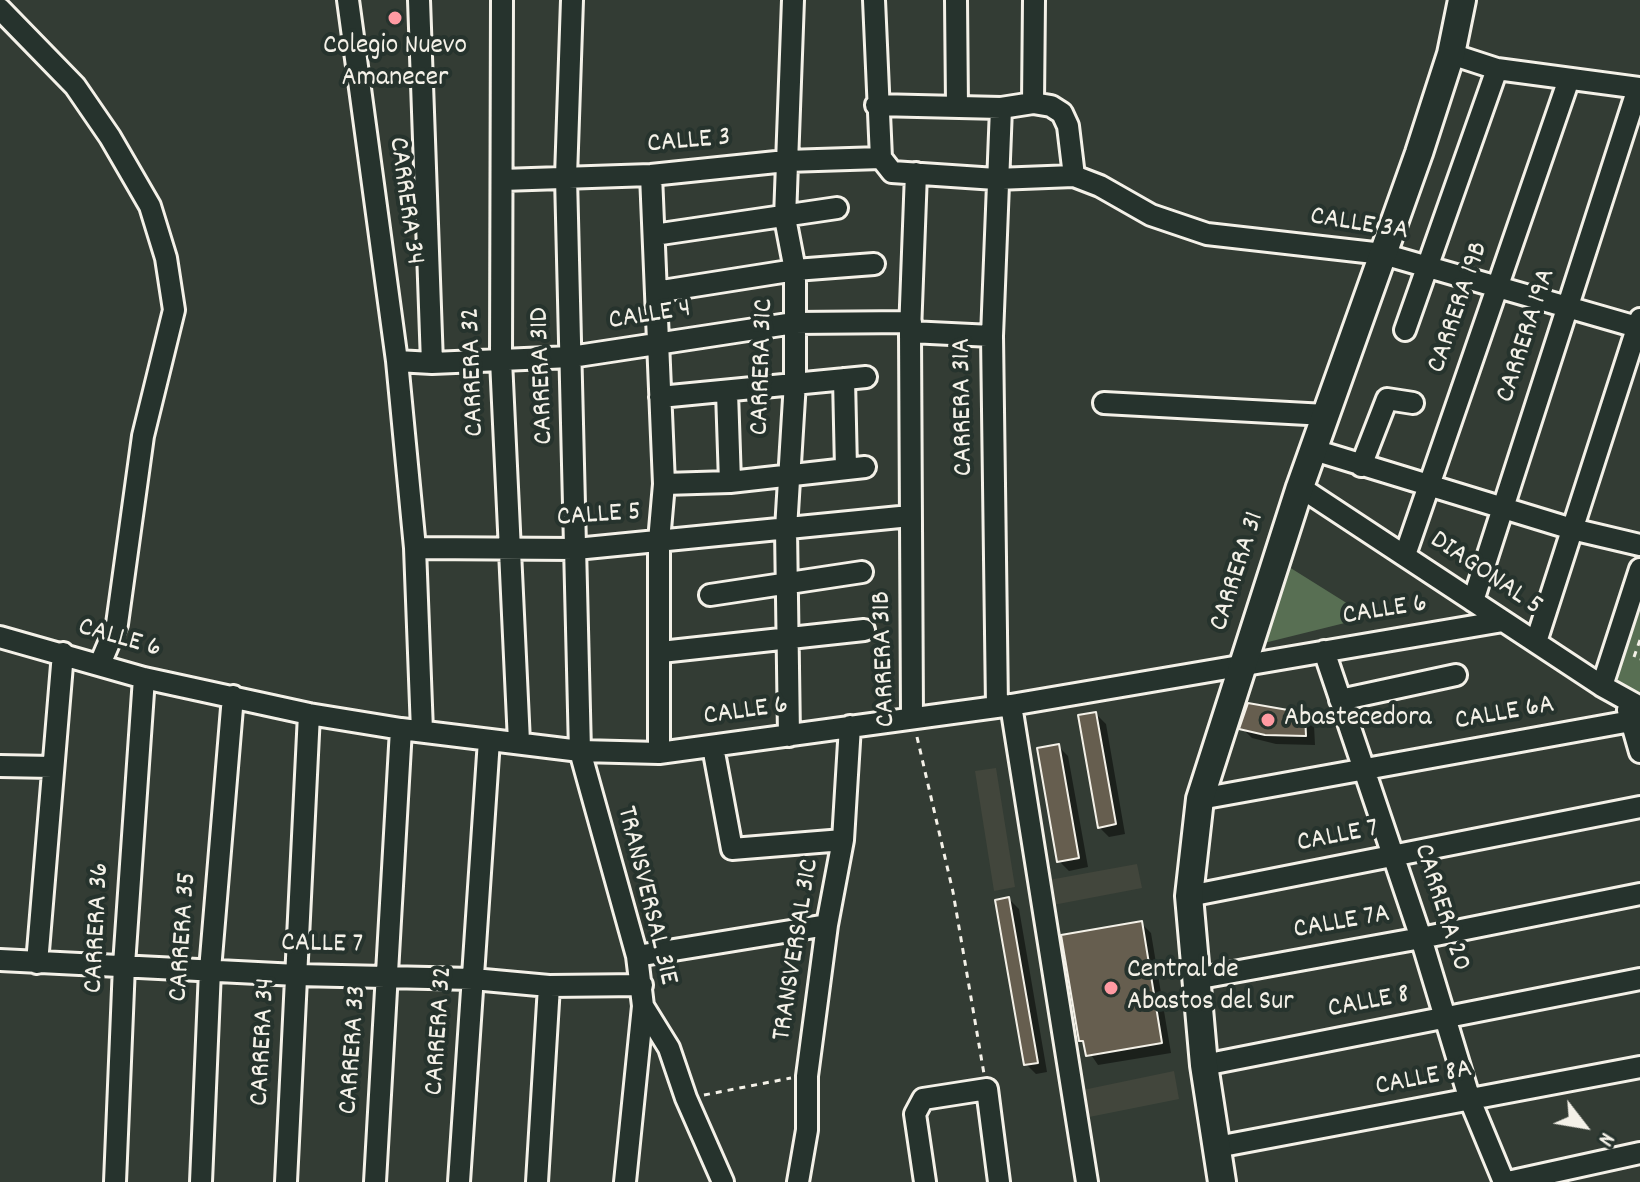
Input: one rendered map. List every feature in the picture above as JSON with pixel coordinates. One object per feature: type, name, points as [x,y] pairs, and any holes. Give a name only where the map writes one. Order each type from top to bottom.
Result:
[{"type":"main road","name":"CARRERA 31","points":[[1222,1182],[1204,1065],[1189,896],[1200,799],[1300,487],[1451,54],[1462,0]]},
{"type":"street","name":"CARRERA 34","points":[[348,0],[397,361]]},
{"type":"street","points":[[419,0],[432,363]]},
{"type":"street","name":"CARRERA 32","points":[[502,0],[501,360],[519,742]]},
{"type":"street","name":"CARRERA 31D","points":[[572,0],[566,177],[580,751]]},
{"type":"street","name":"CARRERA 31C","points":[[789,736],[786,529],[795,382],[795,270],[785,218],[793,0]]},
{"type":"street","points":[[874,0],[876,105],[881,158],[892,172],[996,179],[1074,176],[1068,126],[1062,113],[1051,106],[1033,103],[1001,108],[876,105]]},
{"type":"street","points":[[956,0],[957,105]]},
{"type":"street","points":[[1033,103],[1034,0]]},
{"type":"street","points":[[0,9],[75,86],[150,206],[166,258],[174,310],[143,436],[117,624],[100,664]]},
{"type":"street","points":[[1451,54],[1497,69],[1639,88]]},
{"type":"street","points":[[1405,330],[1497,69]]},
{"type":"street","name":"CARRERA 19B","points":[[1405,555],[1569,79]]},
{"type":"street","name":"CARRERA 19A","points":[[1473,601],[1639,88]]},
{"type":"street","name":"CARRERA 31A","points":[[1001,108],[992,336],[1004,705],[1087,1182]]},
{"type":"street","name":"CALLE 3","points":[[502,180],[651,175],[786,161],[881,158]]},
{"type":"street","name":"CARRERA 31B","points":[[912,717],[910,327],[916,173]]},
{"type":"street","points":[[651,175],[664,484],[659,541],[659,753]]},
{"type":"street","name":"CALLE 3A","points":[[1074,176],[1100,186],[1151,215],[1207,234],[1383,254],[1639,325]]},
{"type":"street","points":[[654,235],[837,208]]},
{"type":"street","points":[[656,292],[795,270],[874,264]]},
{"type":"street","name":"CALLE 4","points":[[397,361],[432,363],[571,357],[794,323],[910,327],[992,336]]},
{"type":"street","points":[[1536,642],[1639,325]]},
{"type":"street","points":[[397,361],[415,548],[422,731]]},
{"type":"street","points":[[660,397],[866,377]]},
{"type":"street","points":[[664,484],[730,482],[856,468],[844,379]]},
{"type":"street","points":[[727,392],[730,482]]},
{"type":"street","points":[[1361,466],[1387,399],[1413,403]]},
{"type":"street","points":[[1104,403],[1326,415]]},
{"type":"street","points":[[1314,450],[1572,529],[1640,545]]},
{"type":"street","name":"DIAGONAL 5","points":[[1300,487],[1602,686],[1632,709]]},
{"type":"street","name":"CALLE 5","points":[[415,548],[576,549],[910,516]]},
{"type":"street","points":[[1602,686],[1640,569]]},
{"type":"street","points":[[710,595],[862,572]]},
{"type":"street","name":"CALLE 6","points":[[0,637],[144,678],[309,714],[401,729],[580,751],[659,753],[1004,705],[1503,621]]},
{"type":"street","points":[[661,652],[864,630]]},
{"type":"street","name":"CARRERA 20","points":[[1324,651],[1447,1017],[1470,1100],[1506,1182]]},
{"type":"street","points":[[37,963],[63,653]]},
{"type":"street","points":[[1340,700],[1456,675]]},
{"type":"street","name":"CARRERA 36","points":[[115,1182],[124,965],[144,678]]},
{"type":"street","name":"CARRERA 35","points":[[201,1182],[210,970],[233,696]]},
{"type":"street","points":[[1632,709],[1640,752]]},
{"type":"street","name":"CALLE 6A","points":[[1200,799],[1364,769],[1632,709]]},
{"type":"street","name":"CARRERA 34","points":[[286,1182],[309,714]]},
{"type":"street","name":"TRANSVERSAL 31C","points":[[798,1182],[807,1130],[807,1076],[827,925],[843,840],[850,726]]},
{"type":"street","name":"CARRERA 33","points":[[375,1182],[401,729]]},
{"type":"street","name":"CARRERA 32","points":[[459,1182],[489,740]]},
{"type":"street","points":[[713,747],[732,849],[843,840]]},
{"type":"street","name":"TRANSVERSAL 31E","points":[[580,751],[637,956],[643,996],[669,1048],[686,1098],[723,1182]]},
{"type":"street","points":[[0,766],[52,767]]},
{"type":"street","name":"CALLE 7","points":[[1189,896],[1640,807]]},
{"type":"street","name":"CALLE 7A","points":[[1195,979],[1640,894]]},
{"type":"street","points":[[637,956],[827,925]]},
{"type":"street","name":"CALLE 7","points":[[0,960],[297,975],[473,979],[643,996]]},
{"type":"street","name":"CALLE 8","points":[[1204,1065],[1640,979]]},
{"type":"street","points":[[537,1182],[549,986]]},
{"type":"street","points":[[625,1182],[643,996]]},
{"type":"street","name":"CALLE 8A","points":[[1217,1147],[1640,1067]]},
{"type":"street","points":[[925,1182],[915,1114],[923,1099],[987,1089],[999,1182]]},
{"type":"street","points":[[1506,1182],[1640,1153]]},
{"type":"path","points":[[1640,640],[1634,657],[1640,659]]},
{"type":"path","name":"CARRERA 31B","points":[[912,717],[953,892],[987,1089]]},
{"type":"path","points":[[686,1098],[807,1076]]},
{"type":"shaded area","points":[[996,768],[1015,887],[994,891],[975,771]]},
{"type":"shaded area","points":[[1137,864],[1142,888],[1053,905],[1049,880]]},
{"type":"shaded area","points":[[1174,1071],[1179,1099],[1089,1117],[1083,1090]]},
{"type":"green space","points":[[1289,567],[1369,617],[1260,644]]},
{"type":"green space","points":[[1640,608],[1640,694],[1615,679]]},
{"type":"building","name":"Abastecedora","points":[[1248,703],[1305,713],[1306,736],[1265,735],[1239,729]]},
{"type":"building","points":[[1096,712],[1116,824],[1098,828],[1078,715]]},
{"type":"building","points":[[1059,744],[1079,858],[1057,862],[1037,748]]},
{"type":"building","points":[[1009,897],[1038,1063],[1024,1065],[995,900]]},
{"type":"building","name":"Central de Abastos del Sur","points":[[1142,921],[1162,1043],[1086,1056],[1083,1041],[1079,1041],[1061,935]]},
{"type":"place","name":"Colegio Nuevo Amanecer","points":[[395,18]]},
{"type":"place","name":"Abastecedora","points":[[1268,720]]},
{"type":"place","name":"Central de Abastos del Sur","points":[[1111,988]]}]
